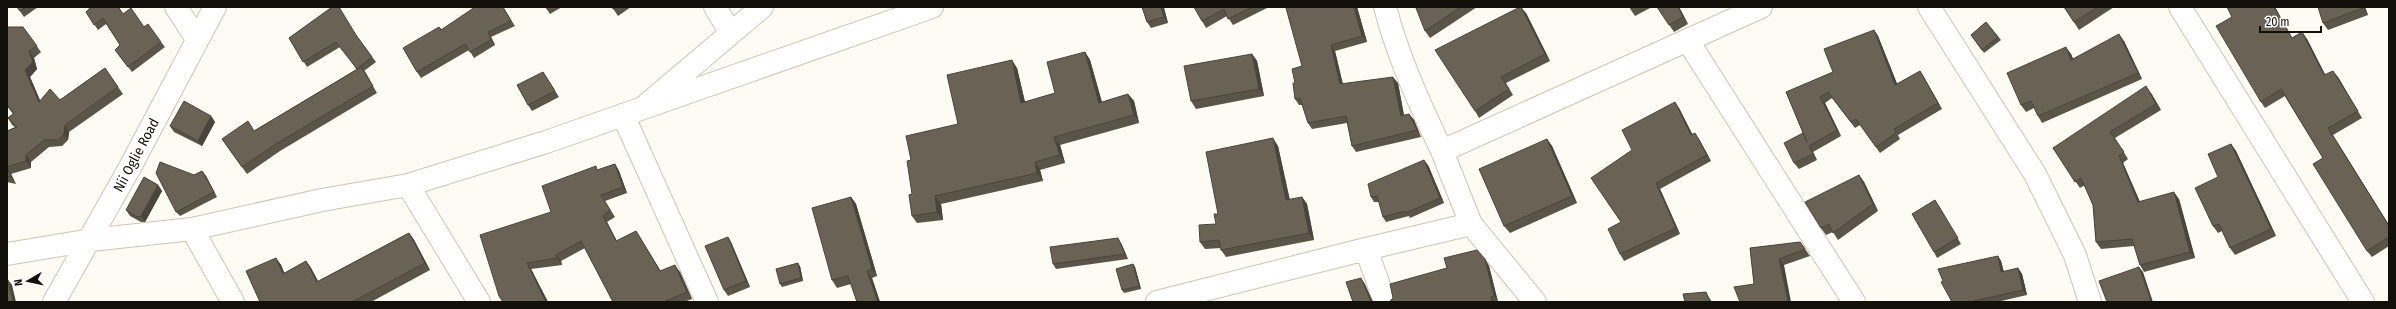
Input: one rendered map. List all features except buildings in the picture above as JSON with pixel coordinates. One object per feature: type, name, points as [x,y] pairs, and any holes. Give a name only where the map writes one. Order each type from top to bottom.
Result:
[{"type":"street","points":[[176,7],[197,39]]},
{"type":"street","name":"Nii Oglie Road","points":[[54,302],[91,240],[215,7]]},
{"type":"street","points":[[715,7],[731,33]]},
{"type":"street","points":[[644,107],[762,7]]},
{"type":"street","points":[[7,254],[91,240],[192,229],[322,200],[408,184],[546,142],[932,7]]},
{"type":"street","points":[[1385,7],[1392,33],[1471,224],[1535,302]]},
{"type":"street","points":[[1442,151],[1761,7]]},
{"type":"street","points":[[1928,7],[2035,174],[2076,255],[2090,302]]},
{"type":"street","points":[[2180,7],[2363,302]]},
{"type":"street","points":[[1688,41],[1854,302]]},
{"type":"street","points":[[623,114],[707,302]]},
{"type":"street","points":[[408,184],[479,302]]},
{"type":"street","points":[[1158,302],[1471,224]]},
{"type":"street","points":[[192,229],[233,302]]},
{"type":"street","points":[[1366,249],[1385,302]]}]
